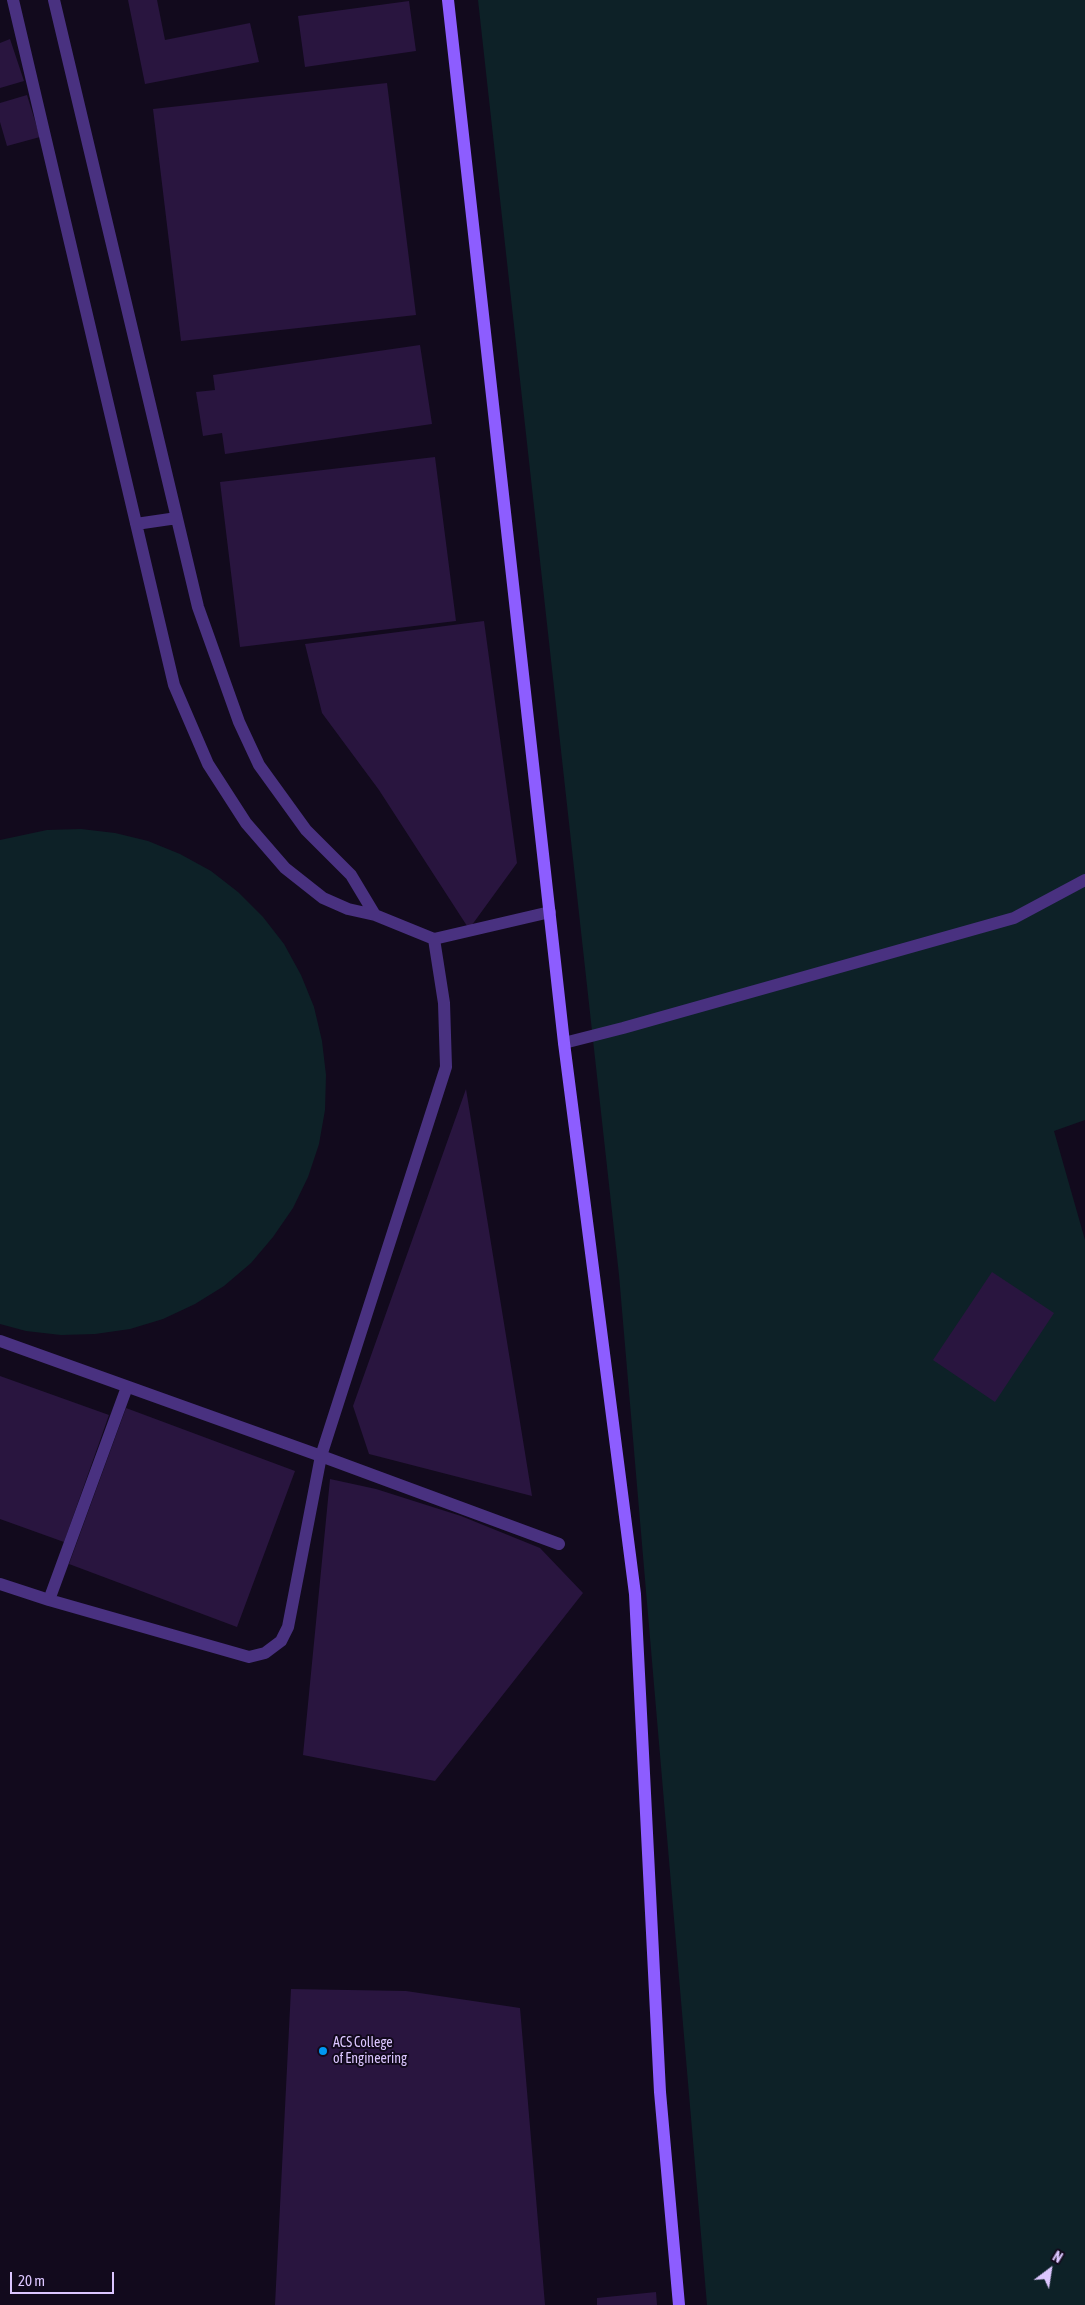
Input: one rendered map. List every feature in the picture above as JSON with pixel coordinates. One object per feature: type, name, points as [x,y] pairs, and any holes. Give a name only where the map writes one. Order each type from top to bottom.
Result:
[{"type":"street","points":[[448,0],[564,1043],[635,1594],[660,2092],[679,2305]]},
{"type":"lane","points":[[13,0],[174,685],[208,764],[246,824],[285,868],[323,898],[348,910],[375,915],[434,939],[550,912]]},
{"type":"lane","points":[[54,0],[198,607],[240,722],[259,765],[306,830],[351,875],[375,915]]},
{"type":"lane","points":[[136,524],[177,518]]},
{"type":"lane","points":[[564,1043],[1014,918],[1085,880]]},
{"type":"lane","points":[[0,1584],[49,1600],[249,1657],[265,1653],[281,1641],[288,1627],[321,1456],[446,1067],[444,1003],[434,939]]},
{"type":"lane","points":[[0,1341],[559,1544]]},
{"type":"lane","points":[[49,1600],[127,1387]]},
{"type":"shaded area","points":[[478,0],[1085,0],[1085,1120],[1054,1131],[1085,1240],[1085,2305],[707,2305],[619,1275]]},
{"type":"shaded area","points":[[81,829],[115,833],[148,841],[180,854],[211,871],[238,892],[263,917],[284,944],[301,975],[314,1007],[322,1041],[326,1075],[325,1110],[319,1144],[308,1177],[293,1208],[273,1237],[251,1263],[224,1286],[195,1304],[163,1319],[130,1329],[95,1334],[61,1335],[26,1331],[0,1324],[0,840],[47,830]]},
{"type":"building","points":[[128,0],[157,0],[165,40],[250,23],[259,62],[145,84]]},
{"type":"building","points":[[409,1],[416,51],[305,67],[298,16]]},
{"type":"building","points":[[10,39],[24,81],[0,88],[0,43]]},
{"type":"building","points":[[387,83],[416,315],[181,341],[153,109]]},
{"type":"building","points":[[27,95],[40,137],[7,146],[0,122],[0,103]]},
{"type":"building","points":[[420,345],[432,424],[225,454],[222,433],[203,436],[196,392],[215,390],[213,375]]},
{"type":"building","points":[[435,457],[456,621],[240,647],[220,482]]},
{"type":"building","points":[[484,621],[517,863],[469,929],[379,790],[322,713],[305,644]]},
{"type":"building","points":[[466,1089],[532,1496],[369,1454],[353,1406]]},
{"type":"building","points":[[992,1272],[1054,1313],[995,1402],[933,1360]]},
{"type":"building","points":[[0,1376],[109,1415],[64,1542],[0,1519]]},
{"type":"building","points":[[126,1408],[295,1471],[237,1627],[69,1564]]},
{"type":"building","points":[[330,1479],[376,1489],[461,1516],[540,1548],[583,1593],[435,1781],[303,1755]]},
{"type":"building","points":[[291,1989],[406,1991],[520,2008],[545,2305],[275,2305]]},
{"type":"building","points":[[656,2292],[657,2305],[597,2305],[597,2298]]},
{"type":"place","name":"ACS College of Engineering","points":[[323,2051]]}]
